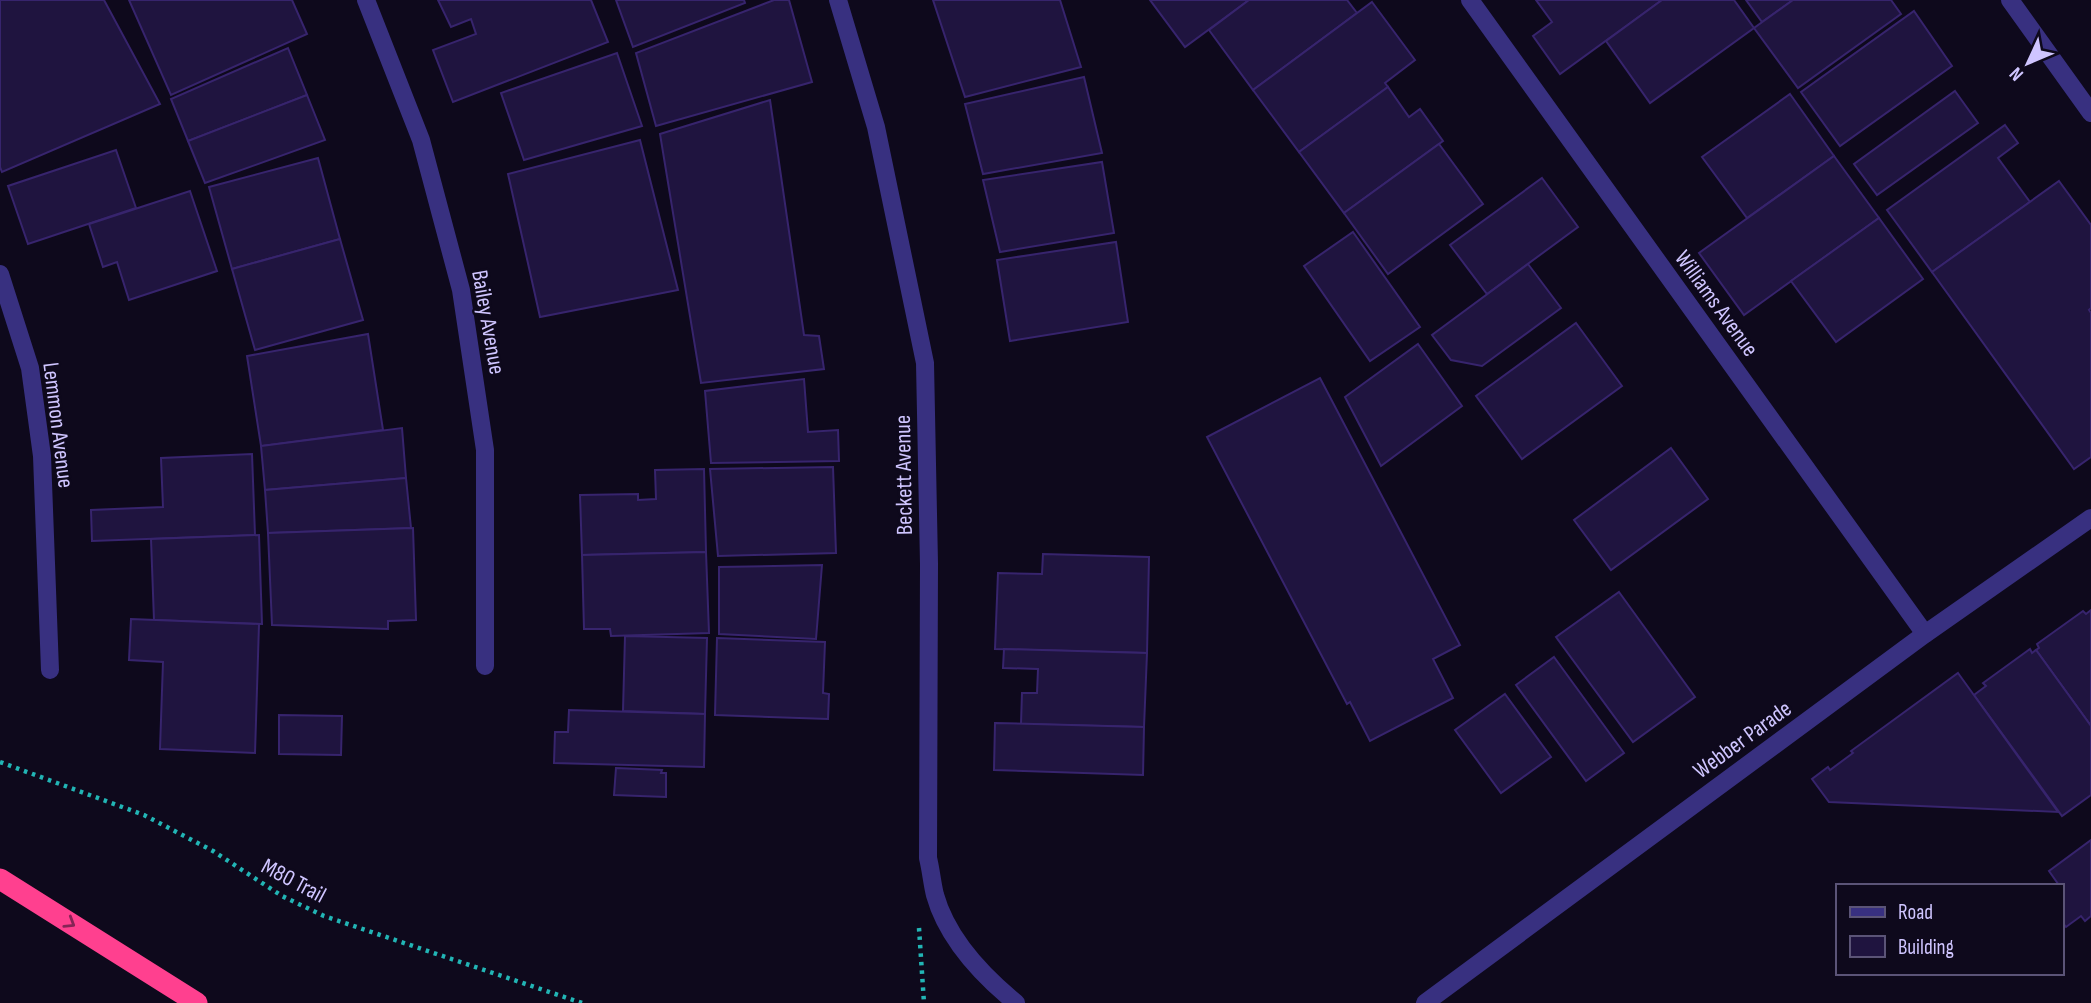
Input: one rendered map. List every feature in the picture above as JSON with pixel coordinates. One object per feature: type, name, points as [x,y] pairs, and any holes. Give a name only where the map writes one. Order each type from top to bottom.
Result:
[{"type":"highway","points":[[0,879],[197,1003]]},
{"type":"street","name":"Bailey Avenue","points":[[366,0],[421,140],[461,290],[485,450],[485,666]]},
{"type":"street","name":"Beckett Avenue","points":[[838,0],[876,127],[925,363],[929,564],[929,858],[935,897],[965,951],[996,987],[1016,1003]]},
{"type":"street","name":"Williams Avenue","points":[[1470,0],[1925,634]]},
{"type":"street","points":[[2010,0],[2091,113]]},
{"type":"street","name":"Lemmon Avenue","points":[[0,274],[30,368],[42,456],[50,670]]},
{"type":"street","name":"Webber Parade","points":[[1425,1003],[1925,634],[2091,518]]},
{"type":"path","name":"M80 Trail","points":[[0,762],[144,815],[213,851],[282,896],[324,916],[582,1003]]},
{"type":"path","points":[[922,968],[924,1003]]},
{"type":"building","points":[[0,0],[104,0],[160,104],[2,172]]},
{"type":"building","points":[[129,0],[292,0],[307,34],[171,95]]},
{"type":"building","points":[[438,0],[591,0],[608,42],[453,102],[433,50],[476,34],[471,19],[451,27]]},
{"type":"building","points":[[616,0],[744,0],[745,3],[633,47]]},
{"type":"building","points":[[774,0],[789,0],[812,82],[656,126],[636,53]]},
{"type":"building","points":[[933,0],[1060,0],[1081,67],[965,97]]},
{"type":"building","points":[[1150,0],[1249,0],[1185,47]]},
{"type":"building","points":[[1249,0],[1347,0],[1357,13],[1253,90],[1209,30]]},
{"type":"building","points":[[1536,0],[1662,0],[1560,74],[1533,36],[1552,22]]},
{"type":"building","points":[[1662,0],[1734,0],[1754,28],[1650,103],[1606,41]]},
{"type":"building","points":[[1746,0],[1793,0],[1762,22]]},
{"type":"building","points":[[1793,0],[1891,0],[1901,14],[1798,88],[1754,28]]},
{"type":"building","points":[[1372,2],[1415,60],[1385,83],[1388,87],[1299,152],[1253,90]]},
{"type":"building","points":[[1914,11],[1952,66],[1840,146],[1801,92]]},
{"type":"building","points":[[288,48],[307,95],[188,141],[171,99]]},
{"type":"building","points":[[617,53],[642,126],[524,160],[501,93]]},
{"type":"building","points":[[1084,77],[1102,153],[983,174],[965,104]]},
{"type":"building","points":[[1388,87],[1409,117],[1420,109],[1443,141],[1344,213],[1299,152]]},
{"type":"building","points":[[1955,91],[1978,123],[1877,195],[1854,164]]},
{"type":"building","points":[[1790,94],[1834,156],[1747,218],[1702,157]]},
{"type":"building","points":[[307,95],[325,140],[205,183],[188,141]]},
{"type":"building","points":[[770,100],[804,335],[819,336],[824,369],[701,383],[660,134]]},
{"type":"building","points":[[2005,125],[2018,143],[1998,158],[2030,202],[1932,272],[1887,210]]},
{"type":"building","points":[[640,140],[678,290],[540,317],[508,174]]},
{"type":"building","points":[[1439,144],[1483,204],[1388,274],[1344,213]]},
{"type":"building","points":[[116,150],[136,208],[28,244],[8,186]]},
{"type":"building","points":[[1834,156],[1879,218],[1744,315],[1699,253]]},
{"type":"building","points":[[318,158],[340,239],[232,269],[209,187]]},
{"type":"building","points":[[1102,162],[1114,233],[1000,252],[983,180]]},
{"type":"building","points":[[1542,178],[1578,227],[1487,294],[1450,245]]},
{"type":"building","points":[[2059,181],[2091,225],[2091,457],[2074,469],[1932,272]]},
{"type":"building","points":[[190,191],[217,271],[129,300],[117,262],[103,267],[89,224]]},
{"type":"building","points":[[1879,218],[1923,279],[1836,342],[1791,281]]},
{"type":"building","points":[[1353,232],[1420,327],[1370,361],[1304,266]]},
{"type":"building","points":[[340,239],[363,320],[255,350],[232,269]]},
{"type":"building","points":[[1116,242],[1128,322],[1010,341],[997,260]]},
{"type":"building","points":[[1528,264],[1561,308],[1482,366],[1451,360],[1432,335]]},
{"type":"building","points":[[1576,323],[1622,386],[1522,459],[1476,396]]},
{"type":"building","points":[[368,334],[383,430],[261,446],[247,356]]},
{"type":"building","points":[[1418,344],[1462,406],[1381,466],[1345,397]]},
{"type":"building","points":[[1320,378],[1460,645],[1433,659],[1453,698],[1370,741],[1350,702],[1347,704],[1207,437]]},
{"type":"building","points":[[804,379],[808,432],[838,430],[839,461],[711,463],[705,391]]},
{"type":"building","points":[[402,428],[406,478],[265,490],[261,446]]},
{"type":"building","points":[[1671,448],[1708,499],[1611,570],[1574,520]]},
{"type":"building","points":[[252,454],[255,535],[92,541],[91,510],[163,507],[161,458]]},
{"type":"building","points":[[833,467],[836,553],[718,556],[710,469]]},
{"type":"building","points":[[704,469],[706,552],[582,555],[580,495],[638,494],[638,500],[656,499],[655,470]]},
{"type":"building","points":[[406,478],[411,528],[268,533],[265,490]]},
{"type":"building","points":[[413,528],[416,620],[388,621],[388,629],[272,625],[268,533]]},
{"type":"building","points":[[259,535],[262,624],[154,620],[151,539]]},
{"type":"building","points":[[706,552],[709,633],[611,636],[610,629],[584,629],[582,555]]},
{"type":"building","points":[[1043,554],[1149,557],[1147,653],[995,649],[998,573],[1042,574]]},
{"type":"building","points":[[822,565],[816,639],[719,634],[719,567]]},
{"type":"building","points":[[1619,592],[1695,697],[1633,742],[1556,637]]},
{"type":"building","points":[[2091,610],[2091,726],[2036,650],[2039,648],[2037,644],[2083,611],[2086,614]]},
{"type":"building","points":[[131,619],[259,624],[255,753],[160,749],[163,662],[129,660]]},
{"type":"building","points":[[625,636],[707,638],[705,714],[623,711]]},
{"type":"building","points":[[717,638],[825,642],[823,693],[829,694],[828,719],[715,715]]},
{"type":"building","points":[[1004,649],[1147,653],[1144,727],[1021,724],[1022,693],[1037,693],[1038,669],[1003,668]]},
{"type":"building","points":[[2030,649],[2032,653],[2036,650],[2091,726],[2091,795],[2062,816],[1974,695],[1986,686],[1983,683]]},
{"type":"building","points":[[1554,657],[1624,753],[1586,781],[1516,685]]},
{"type":"building","points":[[1958,673],[2058,812],[1829,802],[1812,779],[1828,767],[1830,770],[1853,753],[1851,751]]},
{"type":"building","points":[[1505,694],[1551,757],[1501,793],[1455,730]]},
{"type":"building","points":[[569,710],[705,714],[704,767],[554,763],[555,732],[568,732]]},
{"type":"building","points":[[279,715],[342,716],[341,755],[279,754]]},
{"type":"building","points":[[995,723],[1144,727],[1143,775],[994,770]]},
{"type":"building","points":[[616,768],[662,770],[661,773],[666,773],[666,797],[614,795]]},
{"type":"building","points":[[2091,840],[2091,916],[2085,921],[2081,916],[2066,927],[2063,923],[2063,884],[2058,884],[2049,871]]}]
